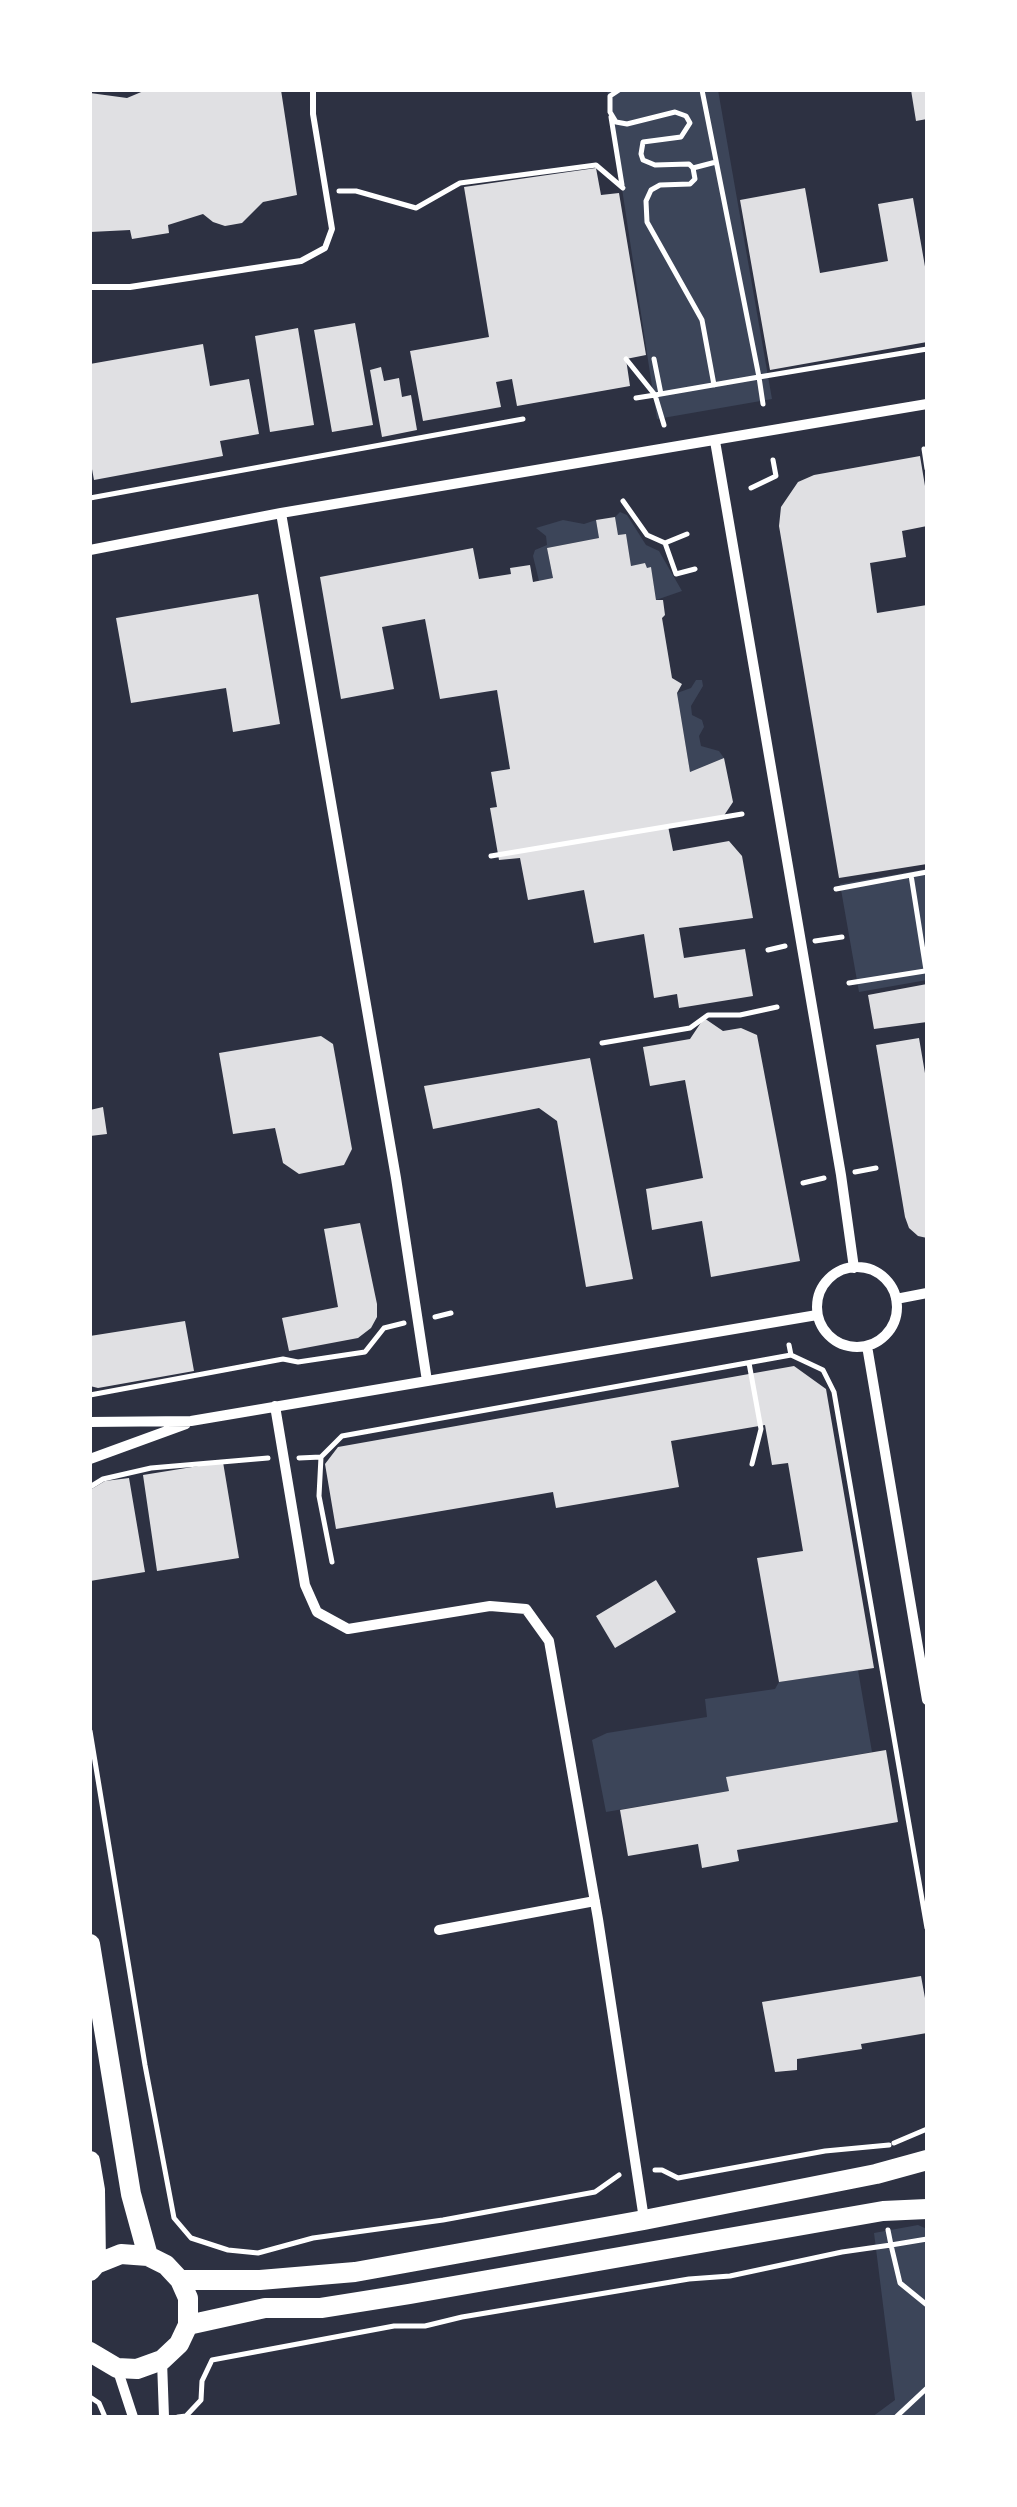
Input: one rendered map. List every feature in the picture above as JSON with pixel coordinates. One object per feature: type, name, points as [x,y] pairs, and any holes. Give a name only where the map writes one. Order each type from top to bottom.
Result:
[{"type":"highway","points":[[90,1944],[131,2194],[148,2256]]},
{"type":"highway","points":[[180,2280],[260,2280],[355,2272],[644,2220],[876,2174],[927,2160]]},
{"type":"highway","points":[[90,2161],[95,2190],[93,2268],[121,2254],[148,2256],[166,2265],[180,2280],[188,2298],[188,2325],[179,2344],[162,2360],[137,2369],[117,2368],[90,2352]]},
{"type":"highway","points":[[188,2325],[265,2308],[320,2308],[883,2211],[927,2209]]},
{"type":"street","points":[[91,549],[927,404]]},
{"type":"street","points":[[715,441],[854,1268]]},
{"type":"street","points":[[281,514],[396,1178],[427,1381]]},
{"type":"street","points":[[854,1268],[865,1268],[886,1279],[896,1299],[894,1323],[879,1341],[868,1346],[842,1344],[830,1338],[818,1315],[822,1289],[830,1278],[854,1268]]},
{"type":"street","points":[[896,1299],[927,1293]]},
{"type":"street","points":[[90,1459],[191,1422],[818,1315]]},
{"type":"street","points":[[868,1346],[927,1700]]},
{"type":"street","points":[[275,1406],[304,1585],[317,1612],[348,1629],[490,1606],[526,1609],[550,1641],[644,2220]]},
{"type":"street","points":[[90,1422],[191,1422]]},
{"type":"street","points":[[439,1930],[595,1901]]},
{"type":"street","points":[[162,2360],[164,2417]]},
{"type":"street","points":[[117,2368],[133,2417]]},
{"type":"lane","points":[[90,287],[130,287],[310,258],[325,248],[331,236],[313,90]]},
{"type":"path","points":[[702,90],[764,404]]},
{"type":"path","points":[[326,191],[356,191],[416,208],[460,184],[596,164],[623,188],[610,112],[614,92]]},
{"type":"path","points":[[610,112],[616,122],[628,124],[675,112],[686,116],[690,124],[681,137],[643,142],[640,154],[655,165],[689,164],[693,168],[695,179],[690,184],[660,185],[651,190],[646,201],[647,222],[702,320],[714,385]]},
{"type":"path","points":[[693,168],[716,162]]},
{"type":"path","points":[[636,398],[927,349]]},
{"type":"path","points":[[626,359],[658,395]]},
{"type":"path","points":[[654,359],[664,425]]},
{"type":"path","points":[[90,498],[523,420]]},
{"type":"path","points":[[924,449],[927,470]]},
{"type":"path","points":[[751,488],[776,476],[773,460]]},
{"type":"path","points":[[623,501],[647,535],[665,542],[686,534]]},
{"type":"path","points":[[665,542],[676,574],[694,568]]},
{"type":"path","points":[[490,856],[742,814]]},
{"type":"path","points":[[836,889],[927,872]]},
{"type":"path","points":[[849,983],[926,970],[911,875]]},
{"type":"path","points":[[602,1042],[690,1028],[708,1015],[740,1015],[776,1007]]},
{"type":"path","points":[[90,1394],[282,1359],[298,1362],[366,1352],[384,1328],[451,1313]]},
{"type":"path","points":[[789,1345],[791,1355]]},
{"type":"path","points":[[332,1562],[319,1496],[321,1457],[342,1436],[791,1355],[823,1370],[834,1392],[927,1928]]},
{"type":"path","points":[[750,1363],[761,1429],[752,1464]]},
{"type":"path","points":[[90,1487],[103,1479],[150,1468],[245,1458],[321,1457]]},
{"type":"path","points":[[90,1732],[144,2065],[174,2218],[191,2238],[228,2250],[258,2253],[314,2238],[443,2220],[595,2192],[619,2175],[636,2170],[662,2170],[678,2178],[889,2144]]},
{"type":"path","points":[[178,2417],[186,2416],[201,2400],[202,2381],[212,2360],[689,2278],[730,2276],[892,2245],[900,2283],[927,2305]]},
{"type":"path","points":[[896,2417],[927,2388]]},
{"type":"path","points":[[90,2397],[99,2402],[105,2417]]},
{"type":"shaded area","points":[[607,90],[718,90],[772,399],[657,419]]},
{"type":"shaded area","points":[[620,512],[627,515],[646,545],[659,551],[682,591],[656,600],[651,568],[645,563],[631,566],[626,534],[618,535],[615,517]]},
{"type":"shaded area","points":[[563,520],[584,524],[596,520],[599,538],[547,548],[553,578],[539,581],[533,556],[535,550],[547,545],[546,536],[536,528]]},
{"type":"shaded area","points":[[696,680],[702,680],[703,686],[691,706],[692,715],[702,720],[704,727],[699,736],[701,746],[719,751],[724,758],[690,772],[677,693],[691,688]]},
{"type":"shaded area","points":[[927,869],[927,980],[859,992],[840,884]]},
{"type":"shaded area","points":[[858,1670],[872,1752],[727,1777],[729,1791],[606,1812],[592,1740],[607,1733],[707,1717],[705,1699],[775,1689],[779,1682]]},
{"type":"shaded area","points":[[918,2225],[927,2229],[927,2417],[872,2417],[895,2400],[874,2233]]},
{"type":"building","points":[[146,90],[281,90],[297,195],[263,202],[242,223],[225,226],[203,214],[168,225],[169,233],[132,239],[130,230],[90,232],[90,93],[127,98]]},
{"type":"building","points":[[911,90],[927,90],[927,119],[916,121]]},
{"type":"building","points":[[596,168],[601,195],[619,193],[646,355],[626,359],[630,386],[517,406],[512,379],[496,382],[501,407],[423,421],[410,351],[489,337],[464,187]]},
{"type":"building","points":[[805,188],[820,273],[888,261],[878,204],[913,198],[927,278],[927,342],[770,370],[740,200]]},
{"type":"building","points":[[355,323],[373,425],[332,432],[314,330]]},
{"type":"building","points":[[298,328],[314,425],[270,432],[255,336]]},
{"type":"building","points":[[203,344],[210,386],[249,379],[259,434],[220,441],[223,456],[94,480],[90,458],[90,364]]},
{"type":"building","points":[[381,367],[384,381],[399,378],[402,397],[411,395],[417,430],[382,437],[370,370]]},
{"type":"building","points":[[920,456],[927,526],[902,531],[906,557],[870,563],[877,613],[927,605],[927,864],[839,878],[779,526],[781,507],[798,482],[814,475]]},
{"type":"building","points":[[615,517],[618,535],[626,534],[631,566],[645,563],[647,568],[651,567],[656,600],[663,600],[662,618],[672,678],[682,684],[677,693],[690,772],[724,758],[733,802],[723,817],[668,826],[673,851],[729,841],[742,856],[753,918],[679,928],[684,958],[745,949],[753,996],[679,1008],[677,994],[654,998],[644,934],[594,943],[584,890],[528,900],[520,858],[499,860],[490,808],[497,807],[491,772],[510,769],[497,690],[440,699],[425,619],[382,627],[394,689],[341,699],[320,577],[473,548],[479,579],[511,574],[510,568],[530,565],[533,582],[553,578],[547,548],[599,538],[596,520]]},
{"type":"building","points":[[258,594],[280,724],[233,732],[226,688],[131,703],[116,618]]},
{"type":"building","points":[[927,984],[927,1022],[874,1029],[868,995]]},
{"type":"building","points":[[704,1018],[723,1031],[741,1028],[757,1035],[800,1261],[711,1277],[702,1221],[652,1230],[646,1189],[703,1178],[685,1080],[650,1086],[643,1047],[690,1039]]},
{"type":"building","points":[[321,1036],[333,1044],[352,1149],[344,1165],[299,1174],[283,1163],[275,1128],[233,1134],[219,1053]]},
{"type":"building","points":[[919,1038],[927,1085],[927,1238],[909,1228],[905,1217],[876,1045]]},
{"type":"building","points":[[590,1058],[633,1279],[586,1287],[557,1121],[539,1108],[433,1129],[424,1086]]},
{"type":"building","points":[[103,1107],[107,1134],[90,1136],[90,1110]]},
{"type":"building","points":[[360,1223],[377,1304],[377,1317],[371,1328],[358,1338],[289,1351],[282,1318],[338,1307],[324,1229]]},
{"type":"building","points":[[185,1321],[194,1371],[98,1388],[90,1386],[90,1336]]},
{"type":"building","points":[[794,1366],[826,1389],[874,1668],[779,1682],[757,1558],[803,1551],[788,1463],[772,1465],[765,1425],[671,1441],[679,1487],[556,1508],[553,1492],[336,1529],[325,1464],[338,1447]]},
{"type":"building","points":[[223,1462],[239,1558],[157,1571],[143,1475]]},
{"type":"building","points":[[129,1478],[145,1572],[90,1581],[90,1490],[105,1481]]},
{"type":"building","points":[[656,1580],[676,1612],[615,1648],[596,1616]]},
{"type":"building","points":[[886,1750],[898,1822],[737,1850],[739,1861],[702,1868],[698,1844],[628,1856],[620,1810],[729,1791],[726,1777]]},
{"type":"building","points":[[921,1976],[927,2033],[797,2059],[797,2070],[775,2072],[762,2002]]}]
